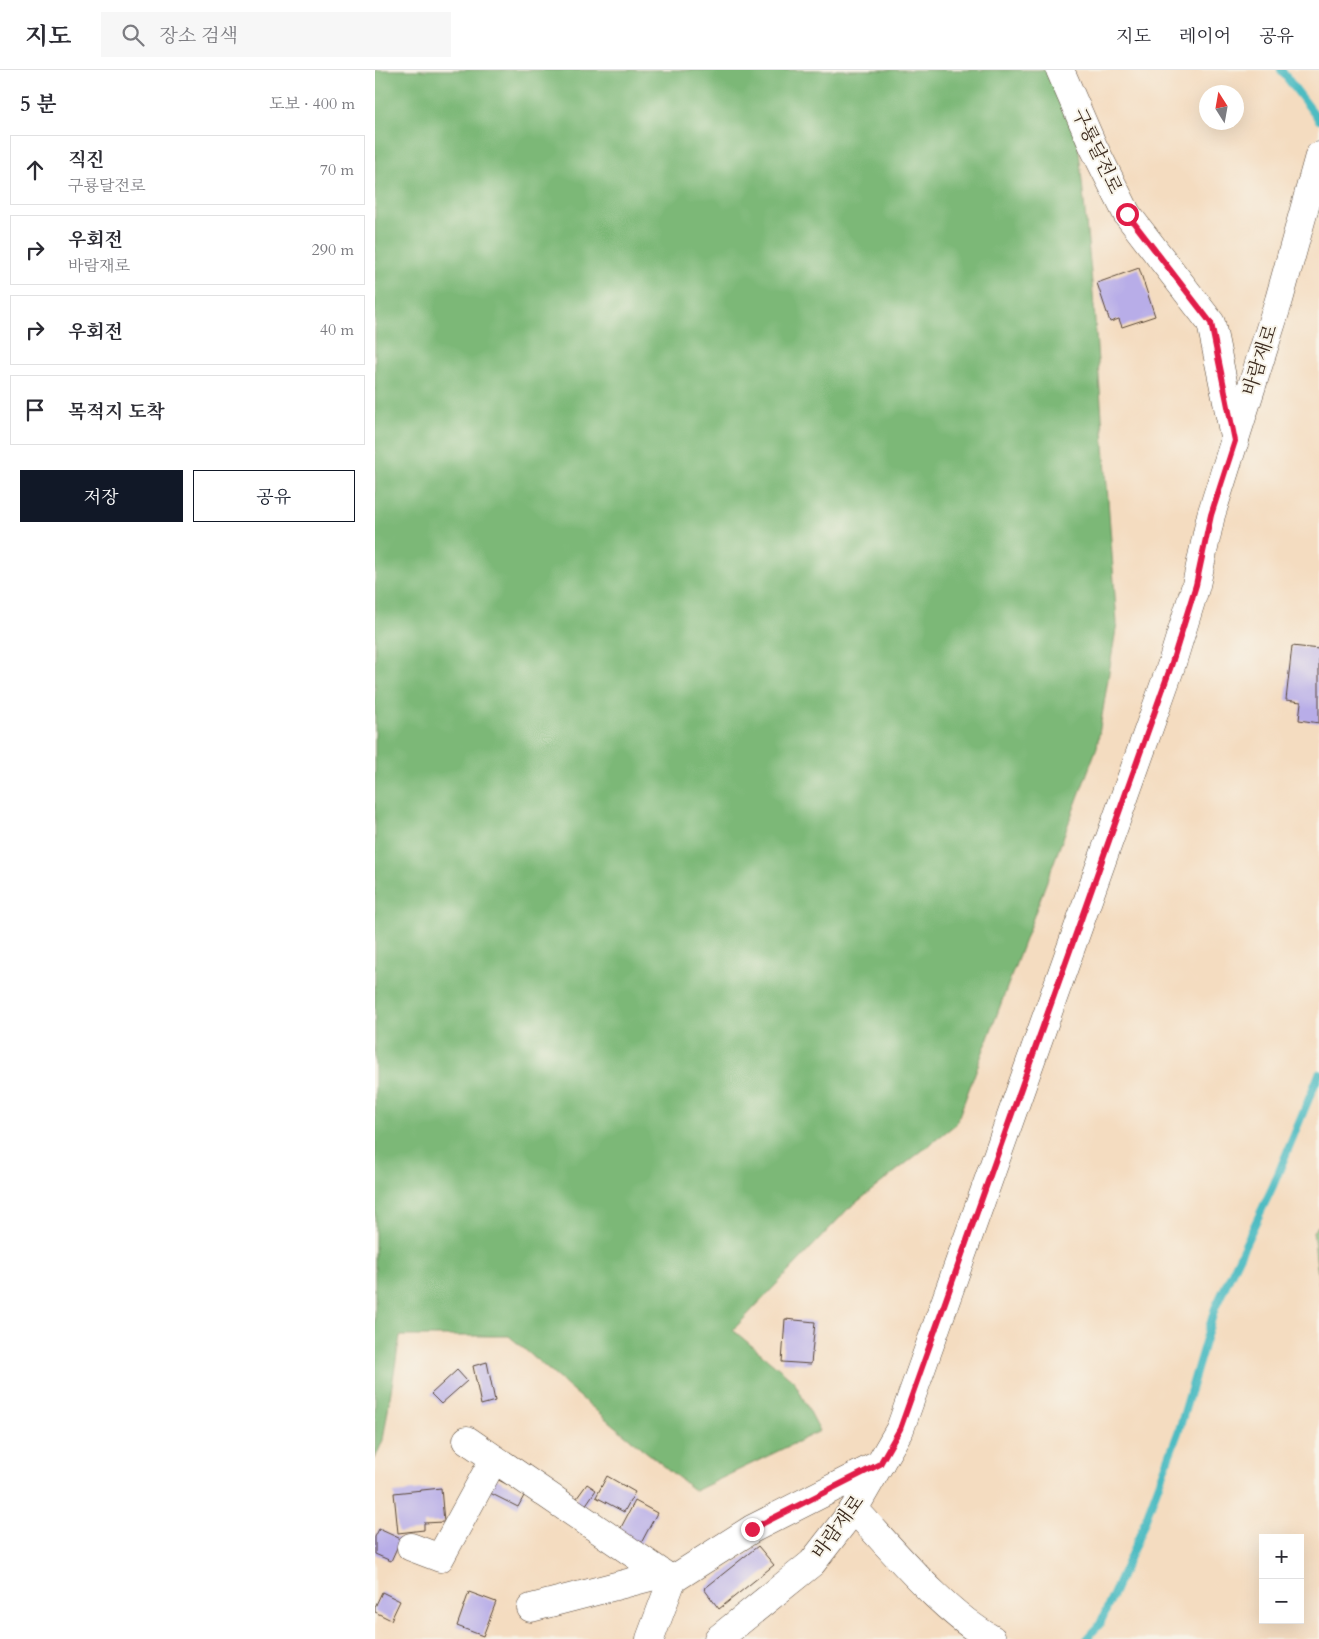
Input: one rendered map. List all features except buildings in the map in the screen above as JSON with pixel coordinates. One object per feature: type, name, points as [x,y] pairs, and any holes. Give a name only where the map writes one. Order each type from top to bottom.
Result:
[{"type":"street","name":"구룡달전로","points":[[1060,70],[1093,146],[1127,214],[1211,323],[1235,441]]},
{"type":"street","name":"바람재로","points":[[718,1639],[812,1563],[853,1509],[900,1429],[1168,675],[1196,585],[1211,515],[1279,300],[1319,157]]},
{"type":"street","points":[[467,1440],[667,1577]]},
{"type":"street","points":[[411,1546],[440,1558],[494,1459]]},
{"type":"street","points":[[531,1608],[667,1577],[752,1529],[880,1464]]},
{"type":"street","points":[[853,1509],[936,1594],[973,1628],[991,1639]]},
{"type":"street","points":[[650,1639],[667,1577]]},
{"type":"green space","points":[[375,70],[1071,70],[1093,293],[1117,623],[1097,747],[956,1124],[848,1209],[733,1330],[794,1381],[820,1431],[695,1491],[613,1425],[509,1336],[400,1336],[383,1440],[375,1459]]},
{"type":"green space","points":[[1319,1225],[1319,1284],[1313,1231]]},
{"type":"waterway","points":[[1281,70],[1319,120]]},
{"type":"waterway","points":[[1086,1639],[1100,1624],[1140,1534],[1179,1430],[1215,1308],[1273,1186],[1319,1074]]},
{"type":"route","points":[[752,1529],[880,1464],[900,1429],[1171,666],[1196,585],[1211,515],[1235,441],[1211,323],[1127,214]]}]
